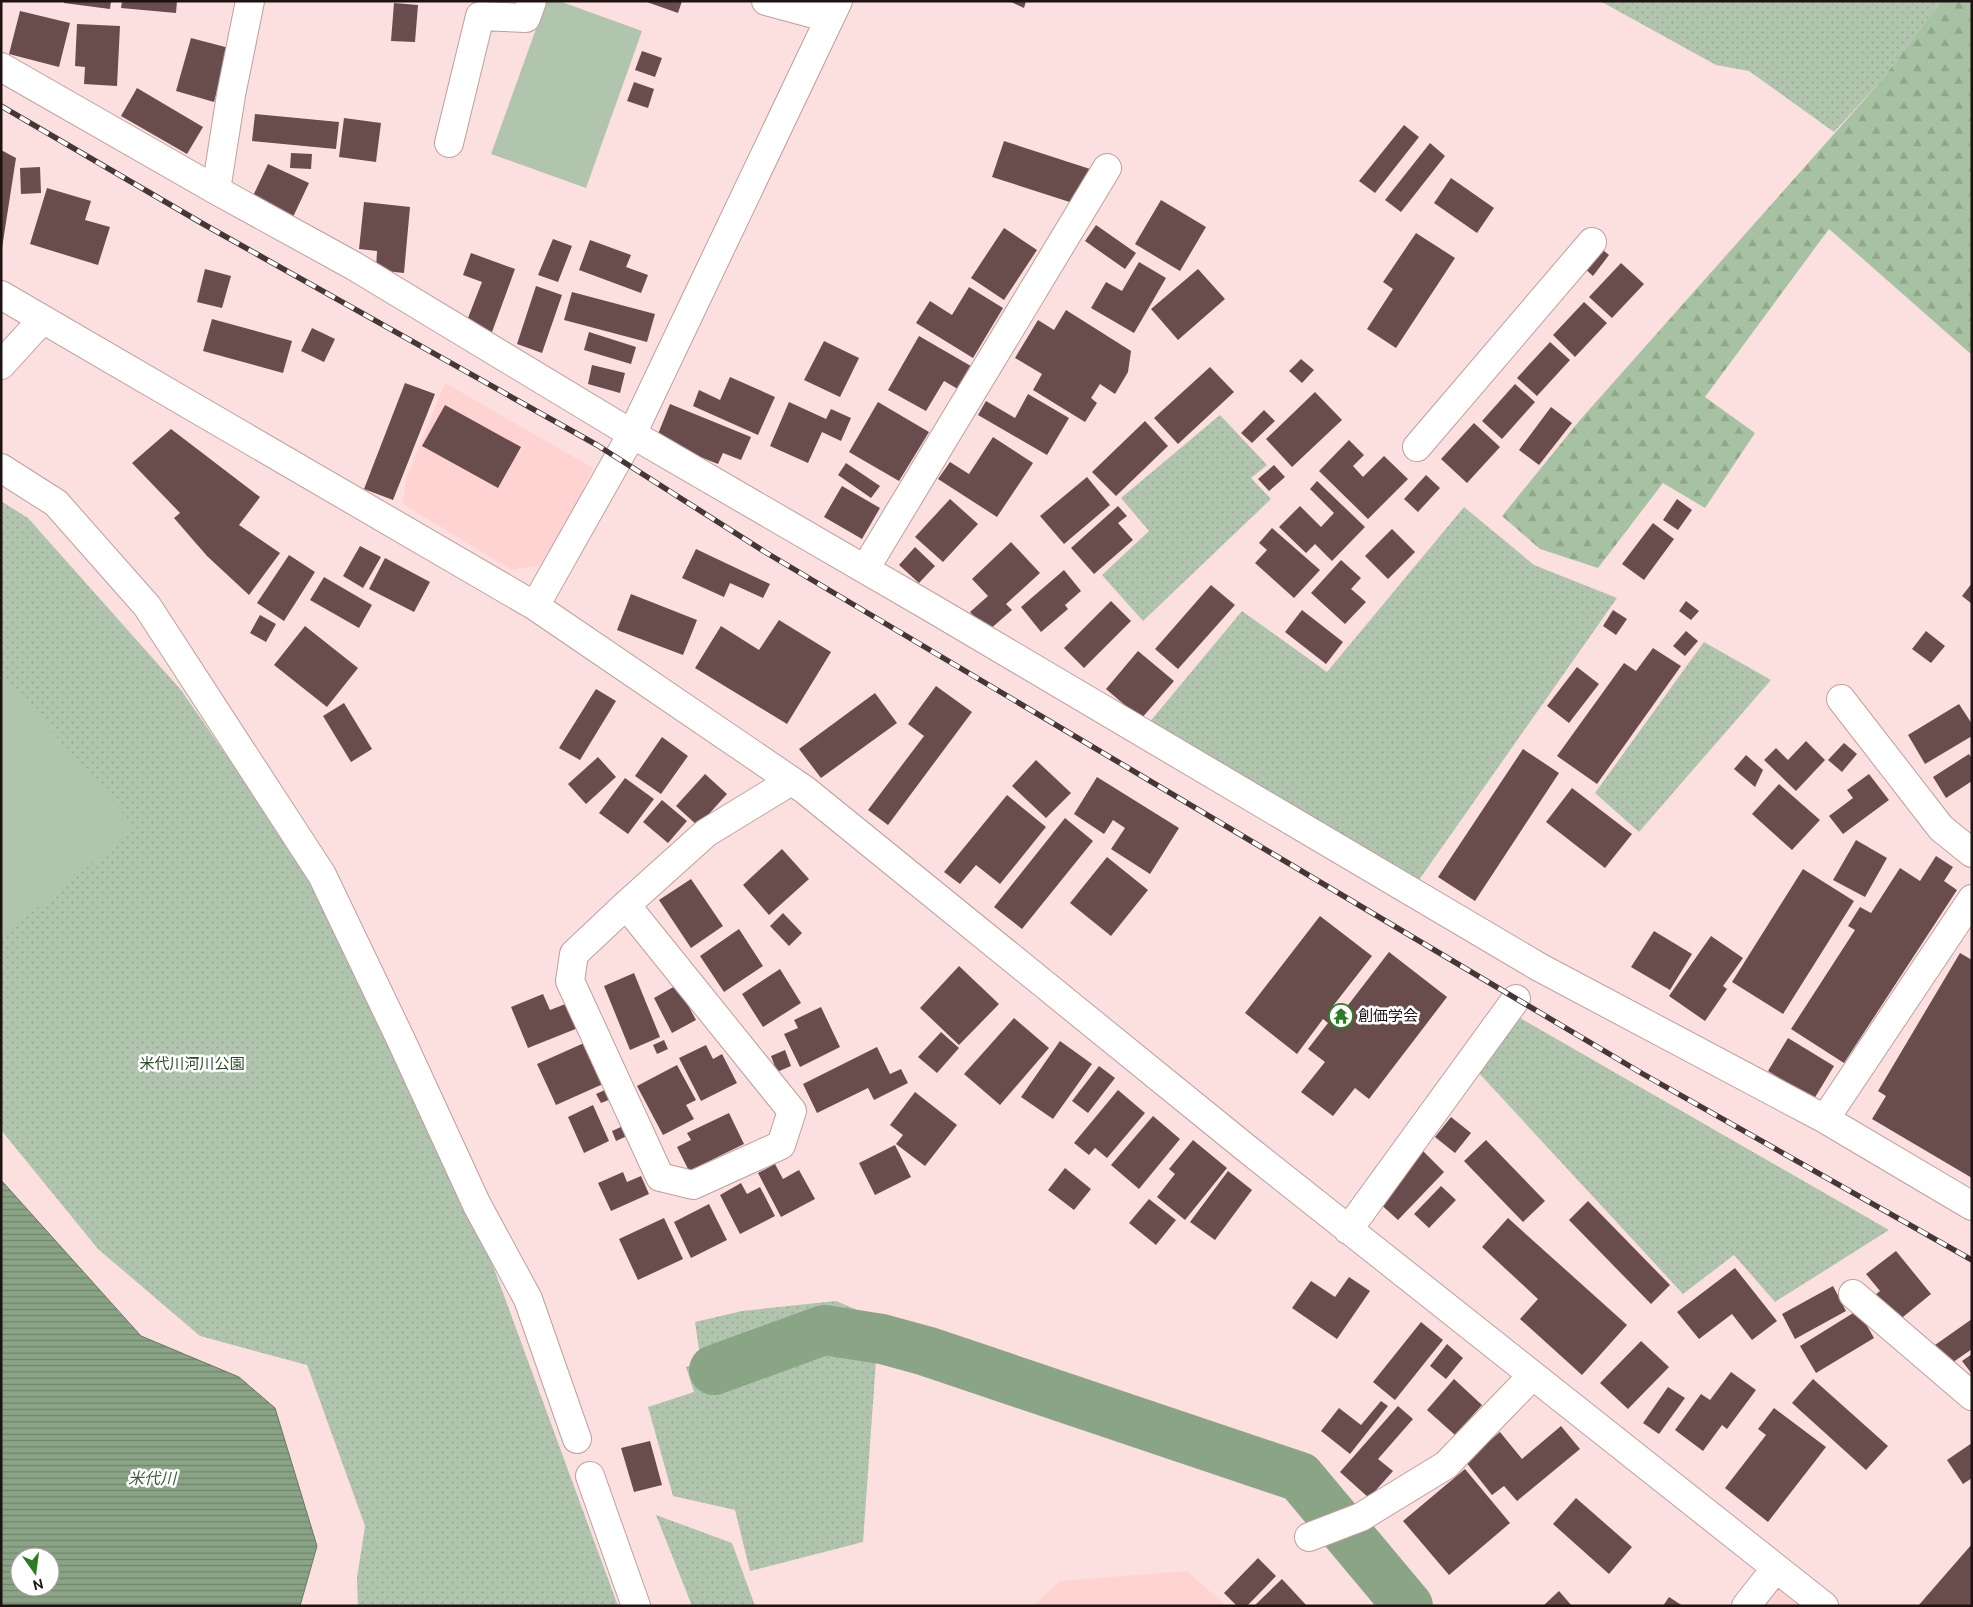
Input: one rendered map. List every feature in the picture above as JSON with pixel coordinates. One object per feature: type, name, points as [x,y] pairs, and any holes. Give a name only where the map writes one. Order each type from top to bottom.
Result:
[{"type":"street","points":[[216,190],[231,95],[250,1]]},
{"type":"street","points":[[449,143],[480,16],[526,18],[532,1]]},
{"type":"street","points":[[535,606],[632,434],[834,10],[766,1]]},
{"type":"street","points":[[1,66],[216,190],[354,266],[632,434],[1539,967],[1825,1119],[1972,1206]]},
{"type":"street","points":[[864,569],[1107,168]]},
{"type":"street","points":[[1417,447],[1592,242]]},
{"type":"street","points":[[1,295],[535,606],[791,781],[1348,1230],[1824,1606]]},
{"type":"street","points":[[1,365],[42,320]]},
{"type":"street","points":[[1,468],[56,503],[147,606],[322,875],[477,1205],[528,1299],[577,1440]]},
{"type":"street","points":[[1841,699],[1941,828],[1972,853]]},
{"type":"street","points":[[626,904],[792,1111],[781,1144],[693,1186],[660,1177],[570,981],[574,954],[626,904],[706,833],[791,781]]},
{"type":"street","points":[[1825,1119],[1972,899]]},
{"type":"street","points":[[1348,1230],[1516,999]]},
{"type":"street","points":[[1854,1294],[1972,1396]]},
{"type":"street","points":[[1309,1537],[1361,1517],[1446,1465],[1532,1376]]},
{"type":"street","points":[[590,1476],[636,1606]]},
{"type":"street","points":[[1746,1606],[1776,1568]]},
{"type":"shaded area","points":[[445,383],[593,468],[548,564],[512,570],[403,504],[406,479]]},
{"type":"shaded area","points":[[1187,1571],[1226,1606],[1033,1606],[1060,1581]]},
{"type":"shaded area","points":[[1775,1585],[1799,1606],[1760,1606]]},
{"type":"green space","points":[[546,1],[559,1],[642,31],[586,188],[491,154]]},
{"type":"green space","points":[[1600,1],[1941,1],[1881,81],[1834,132],[1749,71],[1716,65]]},
{"type":"green space","points":[[1941,1],[1972,1],[1972,355],[1829,229],[1705,397],[1755,433],[1705,508],[1663,483],[1598,568],[1540,549],[1502,516],[1580,420],[1881,81]]},
{"type":"green space","points":[[1220,415],[1267,465],[1251,478],[1271,499],[1143,621],[1102,575],[1149,531],[1121,498]]},
{"type":"green space","name":"米代川河川公園","points":[[1,501],[28,518],[181,690],[316,885],[467,1195],[618,1606],[358,1606],[357,1578],[365,1526],[307,1365],[200,1336],[98,1249],[1,1130]]},
{"type":"green space","points":[[1464,507],[1534,565],[1617,598],[1419,880],[1148,724],[1242,611],[1327,672]]},
{"type":"green space","points":[[1704,642],[1771,680],[1639,832],[1595,793]]},
{"type":"green space","points":[[1,673],[136,828],[1,937]]},
{"type":"green space","points":[[1513,1014],[1889,1230],[1775,1302],[1734,1255],[1683,1294],[1477,1071]]},
{"type":"green space","points":[[836,1301],[879,1319],[863,1542],[750,1571],[735,1510],[673,1496],[648,1407],[694,1392],[686,1367],[701,1363],[695,1322],[742,1311]]},
{"type":"green space","points":[[656,1515],[732,1543],[755,1606],[692,1606]]},
{"type":"water","name":"米代川","points":[[1,1180],[141,1336],[239,1377],[275,1408],[317,1546],[300,1606],[1,1606]]},
{"type":"water","points":[[831,1317],[867,1327],[865,1349],[823,1342],[794,1349],[783,1361],[717,1380],[711,1361],[737,1355],[752,1340],[779,1333],[785,1327]]},
{"type":"building","points":[[64,1],[111,1],[110,9],[64,3]]},
{"type":"building","points":[[122,1],[177,1],[176,13],[121,8]]},
{"type":"building","points":[[644,1],[682,1],[678,13]]},
{"type":"building","points":[[1009,1],[1026,1],[1024,8]]},
{"type":"building","points":[[394,3],[418,5],[415,42],[391,41]]},
{"type":"building","points":[[20,11],[70,23],[59,67],[9,54]]},
{"type":"building","points":[[77,24],[120,26],[117,86],[84,84],[85,67],[75,66]]},
{"type":"building","points":[[191,38],[229,48],[214,102],[176,91]]},
{"type":"building","points":[[642,51],[662,58],[655,77],[635,70]]},
{"type":"building","points":[[634,82],[654,89],[648,108],[627,101]]},
{"type":"building","points":[[137,88],[203,127],[187,154],[121,116]]},
{"type":"building","points":[[255,114],[339,122],[336,149],[252,141]]},
{"type":"building","points":[[344,118],[381,123],[376,162],[339,157]]},
{"type":"building","points":[[1404,125],[1419,137],[1375,193],[1359,181]]},
{"type":"building","points":[[1004,141],[1090,169],[1079,205],[992,177]]},
{"type":"building","points":[[1430,143],[1445,156],[1401,212],[1385,200]]},
{"type":"building","points":[[1,150],[16,158],[2,248],[1,247]]},
{"type":"building","points":[[291,153],[312,154],[311,169],[290,168]]},
{"type":"building","points":[[268,164],[309,183],[293,217],[252,198]]},
{"type":"building","points":[[40,167],[41,193],[21,194],[20,168]]},
{"type":"building","points":[[1451,178],[1494,208],[1477,233],[1434,203]]},
{"type":"building","points":[[47,188],[91,201],[85,220],[110,227],[98,265],[30,244]]},
{"type":"building","points":[[1161,200],[1206,227],[1180,271],[1135,244]]},
{"type":"building","points":[[364,202],[410,207],[404,273],[376,270],[377,251],[359,249]]},
{"type":"building","points":[[1096,225],[1136,253],[1125,269],[1085,241]]},
{"type":"building","points":[[1004,228],[1037,250],[1004,300],[971,278]]},
{"type":"building","points":[[1416,233],[1455,258],[1396,348],[1367,329],[1393,289],[1383,282]]},
{"type":"building","points":[[553,239],[572,246],[558,282],[538,275]]},
{"type":"building","points":[[590,240],[631,255],[626,267],[648,275],[641,293],[579,270]]},
{"type":"building","points":[[1598,246],[1609,255],[1593,276],[1582,266]]},
{"type":"building","points":[[471,253],[515,269],[492,332],[466,323],[482,282],[463,275]]},
{"type":"building","points":[[1139,262],[1166,278],[1134,333],[1091,308],[1106,282],[1122,291]]},
{"type":"building","points":[[1621,263],[1644,284],[1612,318],[1589,297]]},
{"type":"building","points":[[205,269],[231,276],[222,308],[197,302]]},
{"type":"building","points":[[1198,269],[1225,299],[1178,340],[1151,309]]},
{"type":"building","points":[[536,286],[562,295],[542,353],[517,344]]},
{"type":"building","points":[[969,287],[1003,308],[973,358],[916,323],[930,301],[952,315]]},
{"type":"building","points":[[572,292],[655,314],[647,342],[564,320]]},
{"type":"building","points":[[1584,302],[1607,323],[1575,357],[1553,335]]},
{"type":"building","points":[[1066,310],[1131,351],[1128,372],[1115,394],[1100,384],[1091,398],[1097,403],[1085,422],[1033,390],[1042,374],[1015,358],[1038,320],[1054,330]]},
{"type":"building","points":[[212,319],[292,341],[283,373],[203,351]]},
{"type":"building","points":[[312,328],[335,339],[324,362],[301,351]]},
{"type":"building","points":[[589,332],[636,347],[631,364],[584,350]]},
{"type":"building","points":[[919,336],[976,369],[963,392],[944,381],[926,411],[888,390]]},
{"type":"building","points":[[824,341],[859,358],[840,397],[804,380]]},
{"type":"building","points":[[1550,342],[1570,360],[1537,396],[1517,378]]},
{"type":"building","points":[[1301,359],[1314,370],[1302,383],[1289,371]]},
{"type":"building","points":[[592,365],[625,373],[620,393],[588,384]]},
{"type":"building","points":[[1210,367],[1234,392],[1178,444],[1154,418]]},
{"type":"building","points":[[730,377],[775,397],[758,435],[693,406],[699,390],[720,400]]},
{"type":"building","points":[[405,383],[435,394],[393,500],[364,489]]},
{"type":"building","points":[[1515,384],[1535,402],[1502,439],[1482,421]]},
{"type":"building","points":[[1315,392],[1342,420],[1292,467],[1266,439]]},
{"type":"building","points":[[1028,394],[1069,418],[1047,455],[978,415],[986,401],[1015,418]]},
{"type":"building","points":[[789,402],[826,419],[831,409],[851,418],[841,441],[822,432],[808,463],[770,446]]},
{"type":"building","points":[[878,402],[929,432],[899,481],[849,452]]},
{"type":"building","points":[[670,404],[751,437],[741,460],[723,453],[718,464],[656,439]]},
{"type":"building","points":[[445,405],[521,447],[498,488],[422,446]]},
{"type":"building","points":[[1551,407],[1572,423],[1539,465],[1519,450]]},
{"type":"building","points":[[1264,410],[1275,421],[1252,443],[1241,433]]},
{"type":"building","points":[[1145,421],[1168,446],[1116,496],[1092,472]]},
{"type":"building","points":[[1474,423],[1500,447],[1467,483],[1441,459]]},
{"type":"building","points":[[171,429],[260,497],[239,525],[280,553],[249,595],[207,556],[174,518],[180,513],[132,463]]},
{"type":"building","points":[[993,437],[1033,463],[997,517],[938,479],[950,462],[969,474]]},
{"type":"building","points":[[1349,440],[1364,455],[1353,466],[1363,477],[1384,456],[1408,479],[1368,519],[1319,471]]},
{"type":"building","points":[[846,463],[880,486],[871,498],[838,475]]},
{"type":"building","points":[[1274,465],[1285,477],[1269,491],[1258,479]]},
{"type":"building","points":[[1426,475],[1440,488],[1418,512],[1404,499]]},
{"type":"building","points":[[1087,477],[1110,505],[1064,544],[1040,516]]},
{"type":"building","points":[[1317,481],[1365,527],[1332,561],[1315,544],[1306,553],[1279,527],[1300,506],[1321,527],[1334,513],[1310,489]]},
{"type":"building","points":[[842,486],[880,508],[862,539],[824,517]]},
{"type":"building","points":[[950,499],[978,524],[943,562],[915,537]]},
{"type":"building","points":[[1677,499],[1692,510],[1678,530],[1663,520]]},
{"type":"building","points":[[1118,506],[1127,516],[1118,523],[1133,540],[1094,574],[1071,548]]},
{"type":"building","points":[[1653,523],[1674,539],[1644,580],[1622,564]]},
{"type":"building","points":[[1272,528],[1320,570],[1294,598],[1255,563],[1267,550],[1259,543]]},
{"type":"building","points":[[1392,529],[1415,552],[1388,579],[1365,556]]},
{"type":"building","points":[[1011,542],[1040,573],[1006,604],[1012,610],[988,631],[970,612],[988,596],[972,579]]},
{"type":"building","points":[[360,546],[381,557],[363,588],[343,576]]},
{"type":"building","points":[[915,547],[935,566],[919,583],[899,565]]},
{"type":"building","points":[[696,549],[770,584],[763,598],[730,583],[724,597],[682,578]]},
{"type":"building","points":[[289,555],[315,572],[284,621],[257,603]]},
{"type":"building","points":[[385,558],[430,582],[414,612],[369,589]]},
{"type":"building","points":[[1341,560],[1361,578],[1351,589],[1366,602],[1345,624],[1311,593]]},
{"type":"building","points":[[1064,570],[1081,591],[1065,605],[1068,609],[1041,632],[1021,607]]},
{"type":"building","points":[[324,577],[372,605],[359,628],[310,600]]},
{"type":"building","points":[[1972,583],[1972,604],[1962,596]]},
{"type":"building","points":[[1211,585],[1235,605],[1178,669],[1155,649]]},
{"type":"building","points":[[631,594],[697,620],[683,655],[617,630]]},
{"type":"building","points":[[1111,601],[1131,621],[1084,668],[1064,648]]},
{"type":"building","points":[[1686,601],[1699,611],[1691,620],[1679,611]]},
{"type":"building","points":[[1302,610],[1343,642],[1326,664],[1285,632]]},
{"type":"building","points":[[1613,610],[1627,619],[1616,635],[1603,626]]},
{"type":"building","points":[[260,615],[276,624],[266,642],[250,633]]},
{"type":"building","points":[[779,620],[831,652],[787,724],[695,668],[721,626],[759,650]]},
{"type":"building","points":[[305,626],[358,668],[327,707],[274,665]]},
{"type":"building","points":[[1686,631],[1698,641],[1685,656],[1673,646]]},
{"type":"building","points":[[1926,631],[1945,646],[1931,663],[1912,649]]},
{"type":"building","points":[[1653,648],[1681,666],[1597,784],[1557,756],[1624,663],[1636,671]]},
{"type":"building","points":[[1138,651],[1174,681],[1141,719],[1106,689]]},
{"type":"building","points":[[1577,667],[1599,684],[1569,723],[1547,706]]},
{"type":"building","points":[[936,686],[972,712],[888,825],[868,810],[924,736],[908,724]]},
{"type":"building","points":[[596,689],[616,701],[580,760],[559,748]]},
{"type":"building","points":[[875,693],[897,723],[821,778],[799,749]]},
{"type":"building","points":[[344,703],[372,749],[351,762],[323,716]]},
{"type":"building","points":[[1959,704],[1972,724],[1972,736],[1925,764],[1908,735]]},
{"type":"building","points":[[662,737],[688,756],[661,794],[635,776]]},
{"type":"building","points":[[1806,741],[1825,760],[1796,791],[1764,760],[1776,748],[1788,760]]},
{"type":"building","points":[[1844,743],[1857,754],[1842,772],[1828,760]]},
{"type":"building","points":[[1523,749],[1559,773],[1475,901],[1438,877]]},
{"type":"building","points":[[1969,754],[1972,759],[1972,781],[1946,798],[1933,777]]},
{"type":"building","points":[[1746,755],[1763,770],[1755,787],[1734,769]]},
{"type":"building","points":[[598,757],[616,777],[586,804],[568,784]]},
{"type":"building","points":[[1036,760],[1071,793],[1046,818],[1012,786]]},
{"type":"building","points":[[705,774],[727,794],[698,826],[676,806]]},
{"type":"building","points":[[1869,774],[1889,800],[1843,834],[1829,816],[1853,798],[1847,790]]},
{"type":"building","points":[[1097,777],[1179,828],[1150,874],[1111,849],[1125,828],[1113,820],[1104,834],[1074,814]]},
{"type":"building","points":[[625,778],[654,799],[628,834],[599,813]]},
{"type":"building","points":[[1779,784],[1820,820],[1792,850],[1752,814]]},
{"type":"building","points":[[1572,788],[1632,834],[1605,868],[1546,822]]},
{"type":"building","points":[[1007,795],[1046,827],[1000,884],[976,865],[960,884],[944,872]]},
{"type":"building","points":[[662,800],[687,821],[668,843],[643,822]]},
{"type":"building","points":[[1065,818],[1093,841],[1022,929],[994,907]]},
{"type":"building","points":[[1856,840],[1887,858],[1865,897],[1833,880]]},
{"type":"building","points":[[782,849],[809,879],[769,915],[743,885]]},
{"type":"building","points":[[1936,856],[1953,867],[1944,881],[1957,890],[1844,1063],[1791,1029],[1855,930],[1848,926],[1860,907],[1871,913],[1900,868],[1920,881]]},
{"type":"building","points":[[1107,857],[1148,890],[1111,936],[1070,903]]},
{"type":"building","points":[[1803,869],[1854,901],[1783,1014],[1732,982]]},
{"type":"building","points":[[691,879],[723,926],[691,948],[659,900]]},
{"type":"building","points":[[783,913],[802,933],[789,946],[770,926]]},
{"type":"building","name":"創価学会","points":[[1320,916],[1372,956],[1333,1006],[1342,1013],[1389,952],[1447,997],[1369,1099],[1355,1088],[1333,1116],[1301,1092],[1325,1062],[1308,1049],[1328,1023],[1323,1019],[1297,1054],[1245,1013]]},
{"type":"building","points":[[739,929],[763,966],[724,992],[700,956]]},
{"type":"building","points":[[1654,931],[1692,954],[1670,990],[1631,967]]},
{"type":"building","points":[[1711,936],[1743,958],[1723,986],[1727,989],[1705,1021],[1669,996]]},
{"type":"building","points":[[1960,953],[1972,960],[1972,1178],[1872,1119],[1886,1096],[1878,1091]]},
{"type":"building","points":[[959,966],[999,1004],[959,1045],[920,1008]]},
{"type":"building","points":[[780,969],[801,1003],[763,1027],[742,994]]},
{"type":"building","points":[[634,973],[660,1037],[630,1050],[604,986]]},
{"type":"building","points":[[677,985],[696,1020],[672,1033],[654,998]]},
{"type":"building","points":[[543,994],[550,1010],[568,1003],[578,1028],[528,1048],[511,1007]]},
{"type":"building","points":[[821,1007],[840,1047],[800,1067],[784,1034],[798,1028],[794,1020]]},
{"type":"building","points":[[1014,1018],[1049,1048],[1000,1105],[964,1074]]},
{"type":"building","points":[[941,1032],[959,1048],[937,1073],[918,1057]]},
{"type":"building","points":[[1788,1038],[1834,1066],[1814,1099],[1768,1071]]},
{"type":"building","points":[[664,1040],[668,1049],[657,1054],[653,1045]]},
{"type":"building","points":[[1060,1041],[1092,1064],[1053,1119],[1021,1097]]},
{"type":"building","points":[[584,1043],[603,1084],[556,1105],[537,1064]]},
{"type":"building","points":[[706,1045],[713,1059],[722,1054],[737,1083],[701,1101],[679,1058]]},
{"type":"building","points":[[877,1047],[890,1074],[901,1069],[908,1083],[874,1100],[868,1088],[817,1113],[803,1084]]},
{"type":"building","points":[[785,1050],[791,1066],[777,1072],[771,1056]]},
{"type":"building","points":[[677,1065],[696,1100],[686,1105],[694,1119],[663,1135],[637,1086]]},
{"type":"building","points":[[1099,1066],[1115,1078],[1088,1113],[1072,1101]]},
{"type":"building","points":[[607,1089],[611,1099],[601,1103],[596,1094]]},
{"type":"building","points":[[1118,1090],[1145,1113],[1107,1158],[1095,1148],[1089,1155],[1074,1143]]},
{"type":"building","points":[[915,1092],[957,1125],[925,1166],[896,1144],[903,1135],[890,1125]]},
{"type":"building","points":[[593,1105],[609,1141],[584,1153],[568,1117]]},
{"type":"building","points":[[729,1113],[744,1144],[689,1171],[677,1147],[691,1140],[687,1133]]},
{"type":"building","points":[[1153,1116],[1180,1139],[1139,1189],[1111,1165]]},
{"type":"building","points":[[1451,1117],[1471,1133],[1455,1153],[1435,1137]]},
{"type":"building","points":[[623,1126],[627,1136],[616,1141],[612,1131]]},
{"type":"building","points":[[1193,1140],[1227,1168],[1185,1220],[1157,1197],[1175,1174],[1169,1169]]},
{"type":"building","points":[[1486,1140],[1545,1201],[1523,1222],[1464,1161]]},
{"type":"building","points":[[895,1145],[911,1177],[875,1195],[859,1163]]},
{"type":"building","points":[[1423,1151],[1444,1172],[1398,1220],[1376,1200]]},
{"type":"building","points":[[775,1164],[783,1179],[799,1170],[815,1199],[781,1217],[758,1173]]},
{"type":"building","points":[[1065,1168],[1091,1189],[1074,1210],[1048,1190]]},
{"type":"building","points":[[1228,1171],[1252,1190],[1215,1240],[1190,1222]]},
{"type":"building","points":[[623,1172],[627,1182],[641,1176],[649,1194],[611,1211],[598,1183]]},
{"type":"building","points":[[741,1183],[747,1194],[760,1187],[775,1216],[740,1234],[720,1195]]},
{"type":"building","points":[[1441,1186],[1456,1200],[1429,1228],[1414,1214]]},
{"type":"building","points":[[1149,1199],[1176,1220],[1156,1245],[1129,1223]]},
{"type":"building","points":[[1588,1201],[1670,1285],[1651,1304],[1569,1220]]},
{"type":"building","points":[[709,1204],[727,1240],[691,1258],[674,1222]]},
{"type":"building","points":[[664,1218],[683,1259],[638,1280],[619,1239]]},
{"type":"building","points":[[1508,1218],[1627,1325],[1582,1375],[1520,1319],[1538,1299],[1482,1247]]},
{"type":"building","points":[[1896,1251],[1931,1294],[1892,1326],[1870,1299],[1880,1291],[1866,1274]]},
{"type":"building","points":[[1735,1268],[1777,1321],[1752,1340],[1732,1314],[1699,1339],[1677,1312]]},
{"type":"building","points":[[1349,1277],[1370,1291],[1337,1339],[1292,1308],[1311,1281],[1335,1297]]},
{"type":"building","points":[[1833,1286],[1846,1311],[1795,1339],[1782,1314]]},
{"type":"building","points":[[1858,1310],[1874,1338],[1816,1373],[1800,1346]]},
{"type":"building","points":[[1972,1319],[1972,1349],[1949,1365],[1935,1345]]},
{"type":"building","points":[[1421,1322],[1443,1340],[1395,1400],[1373,1382]]},
{"type":"building","points":[[1641,1341],[1669,1367],[1628,1409],[1600,1383]]},
{"type":"building","points":[[1447,1344],[1463,1358],[1446,1379],[1430,1366]]},
{"type":"building","points":[[1972,1354],[1972,1374],[1962,1361]]},
{"type":"building","points":[[1731,1372],[1756,1390],[1727,1429],[1722,1425],[1703,1451],[1675,1430],[1701,1394],[1710,1400]]},
{"type":"building","points":[[1454,1379],[1482,1405],[1455,1435],[1427,1410]]},
{"type":"building","points":[[1813,1379],[1888,1446],[1866,1470],[1792,1403]]},
{"type":"building","points":[[1668,1387],[1685,1398],[1659,1434],[1643,1423]]},
{"type":"building","points":[[1381,1401],[1388,1406],[1350,1454],[1321,1431],[1339,1408],[1361,1425]]},
{"type":"building","points":[[1398,1406],[1413,1419],[1378,1459],[1393,1471],[1369,1498],[1340,1472]]},
{"type":"building","points":[[1774,1408],[1826,1447],[1768,1522],[1725,1488],[1766,1435],[1758,1429]]},
{"type":"building","points":[[1561,1426],[1580,1449],[1517,1501],[1504,1486],[1492,1495],[1465,1461],[1500,1432],[1522,1459]]},
{"type":"building","points":[[650,1441],[662,1485],[634,1492],[621,1448]]},
{"type":"building","points":[[1972,1443],[1972,1478],[1963,1484],[1947,1460]]},
{"type":"building","points":[[1465,1469],[1510,1523],[1449,1575],[1403,1521]]},
{"type":"building","points":[[1576,1498],[1632,1547],[1609,1574],[1553,1524]]},
{"type":"building","points":[[1972,1544],[1972,1606],[1918,1606]]},
{"type":"building","points":[[1258,1558],[1276,1576],[1247,1606],[1237,1606],[1224,1593]]},
{"type":"building","points":[[1282,1579],[1307,1606],[1254,1606]]},
{"type":"building","points":[[1559,1591],[1572,1606],[1543,1606]]},
{"type":"building","points":[[1669,1597],[1683,1606],[1663,1606]]},
{"type":"waterway","points":[[714,1370],[824,1330],[882,1339],[926,1351],[1300,1477],[1408,1606]]},
{"type":"railway","points":[[1,106],[205,225],[597,445],[765,552],[1643,1074],[1972,1260]]},
{"type":"place","name":"創価学会","points":[[1341,1016]]}]
